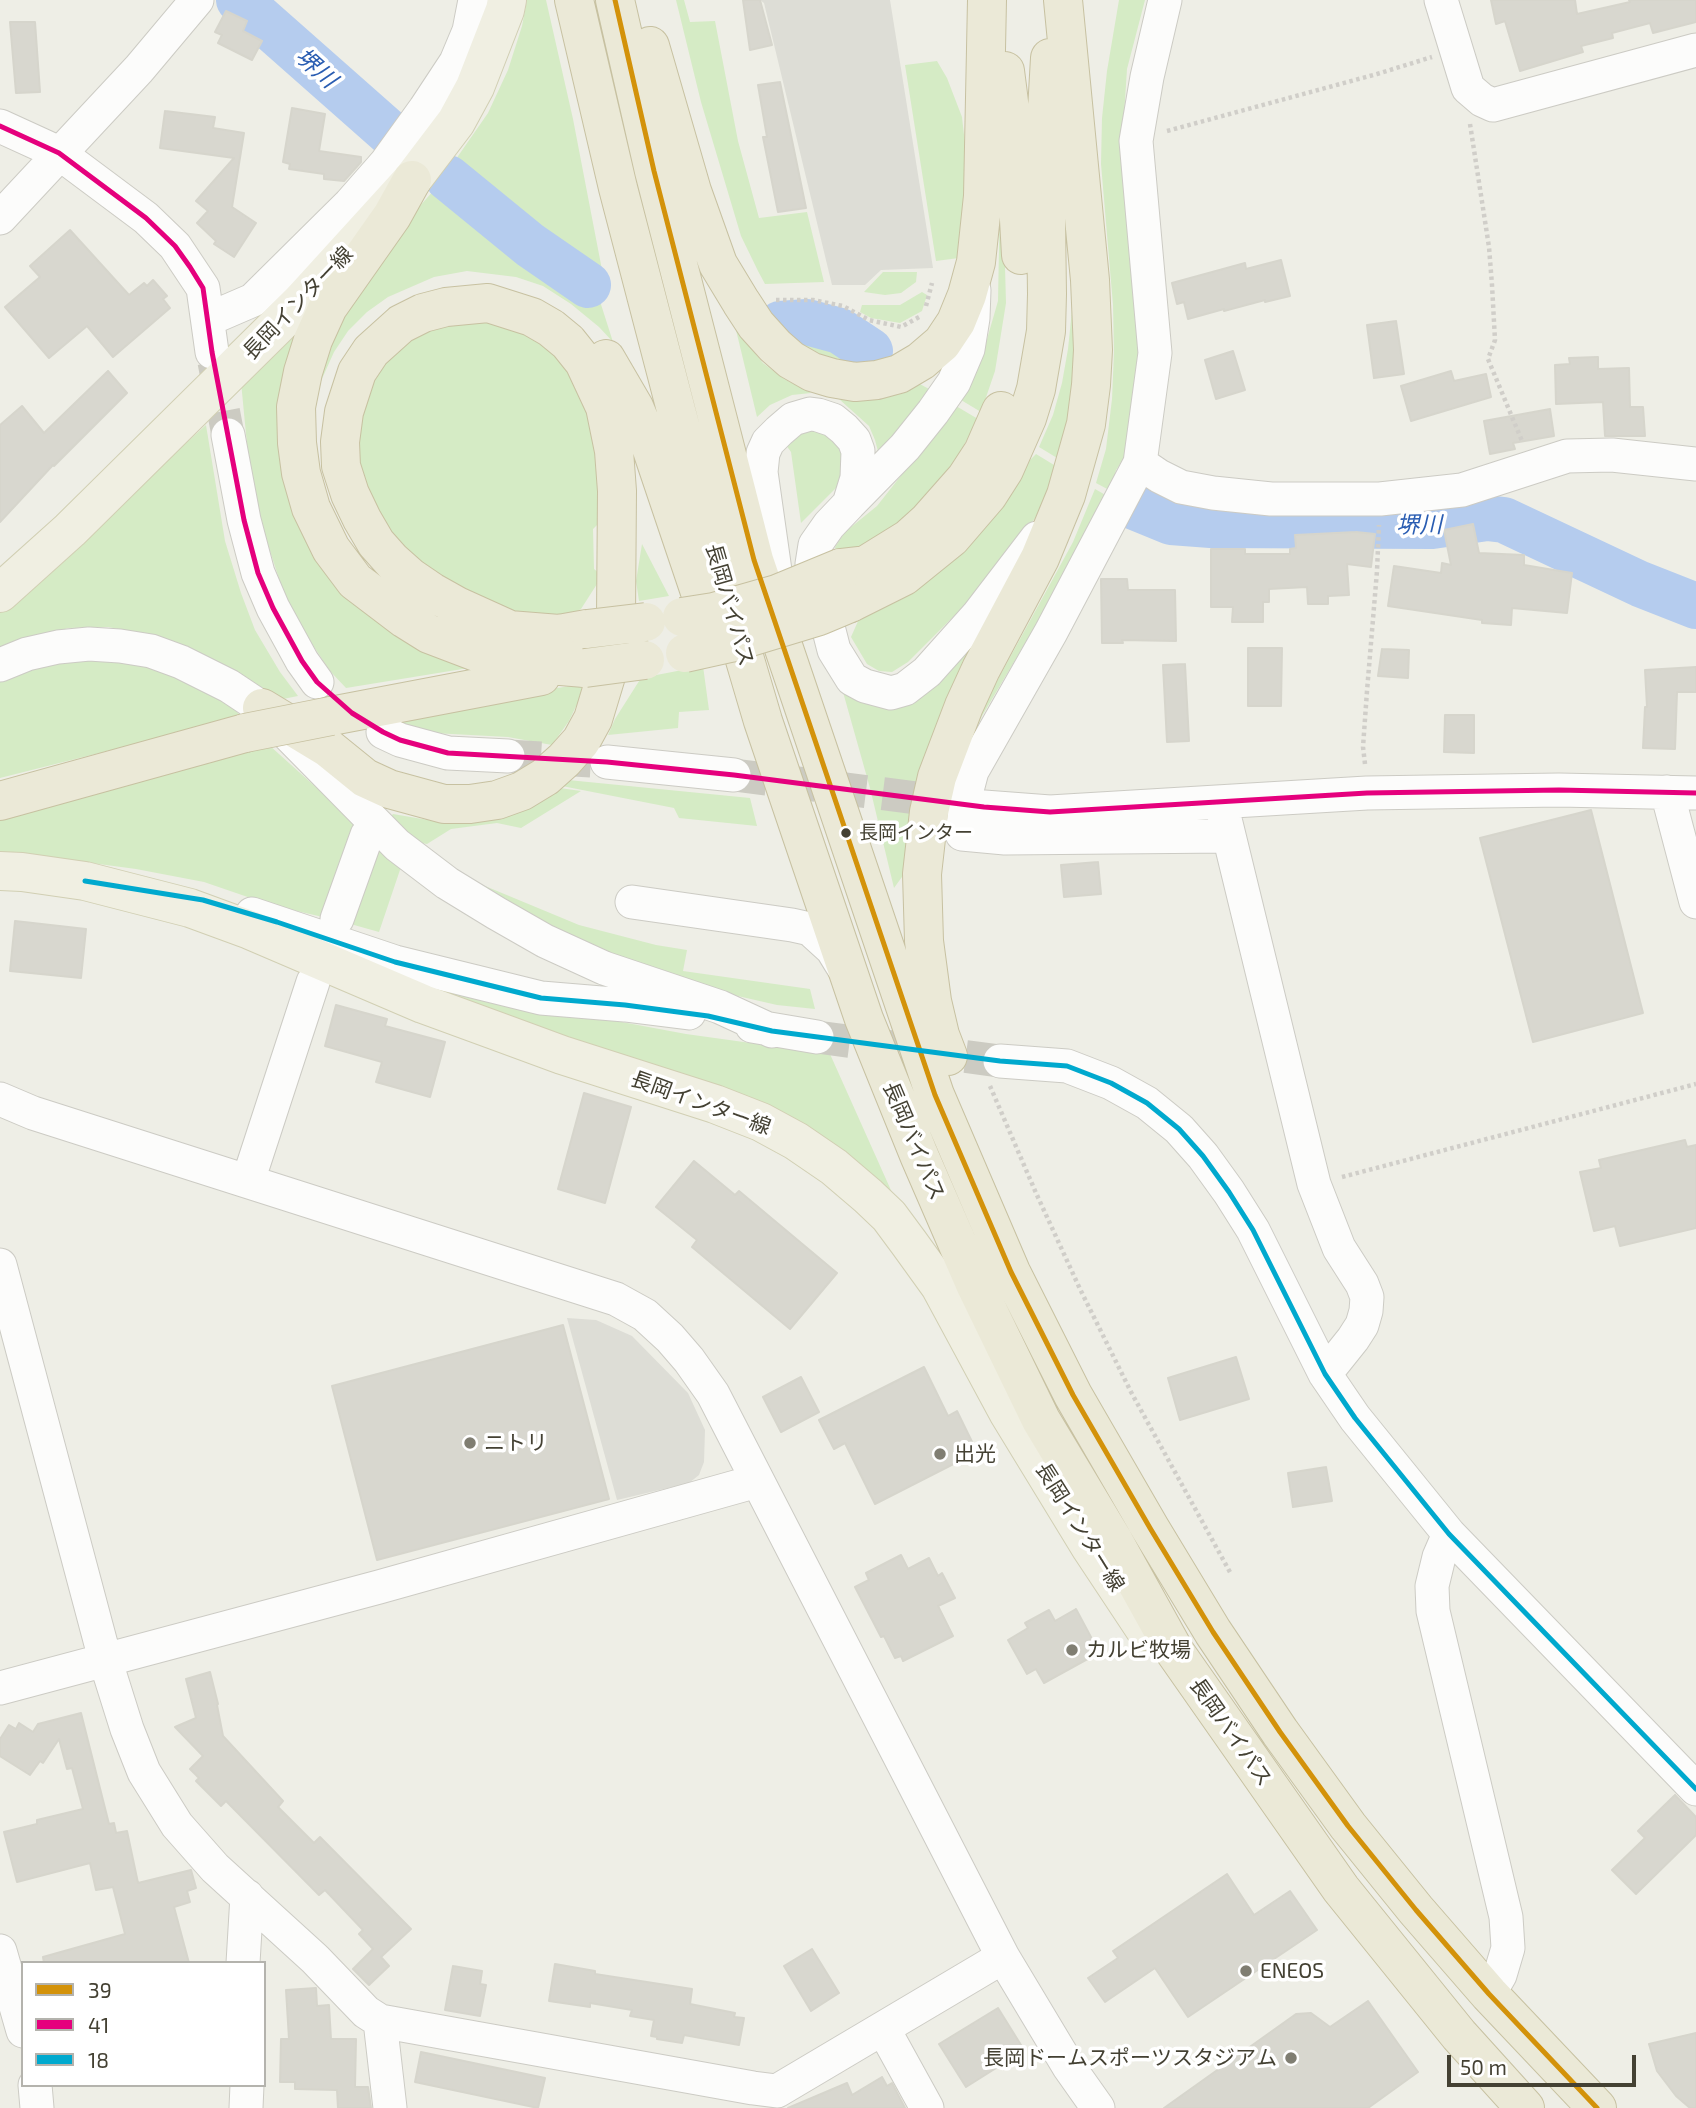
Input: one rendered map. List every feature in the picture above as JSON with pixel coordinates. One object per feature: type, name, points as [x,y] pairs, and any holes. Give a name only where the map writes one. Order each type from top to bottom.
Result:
[{"type":"highway","name":"長岡バイパス","points":[[574,0],[618,188],[722,582],[774,757],[864,1019],[975,1284],[1041,1420],[1113,1540],[1175,1652],[1341,1889],[1459,2035],[1525,2108]]},
{"type":"highway","name":"長岡バイパス","points":[[615,0],[654,171],[754,560],[940,1107],[1011,1272],[1073,1395],[1150,1528],[1213,1632],[1280,1732],[1340,1816],[1416,1910],[1489,1994],[1597,2108]]},
{"type":"highway","points":[[637,0],[696,203],[718,264],[756,325],[775,346],[802,366],[832,378],[855,382],[899,374],[921,361],[942,343],[956,322],[967,295],[976,262],[983,196],[988,0]]},
{"type":"highway","points":[[801,830],[781,806],[743,715],[650,447],[634,407],[588,333],[564,310],[536,293],[487,281],[458,282],[388,313],[364,336],[342,364],[331,388],[325,416],[324,447],[335,497],[347,523],[359,544],[400,587],[444,614],[467,623],[510,631],[558,634],[587,629],[671,631],[730,643],[819,615],[866,565],[908,539],[935,514],[966,478],[984,452],[1006,397],[1014,368],[1022,305],[1015,149],[997,0]]},
{"type":"highway","points":[[845,586],[904,576],[951,538],[988,495],[1004,470],[1027,418],[1036,389],[1046,331],[1045,146],[1053,0]]},
{"type":"highway","points":[[1063,0],[1090,280],[1093,350],[1086,424],[1066,495],[1040,558],[981,669],[937,777],[929,811],[922,874],[924,942],[932,1001],[940,1035],[976,1135],[1094,1391],[1150,1528]]},
{"type":"highway","points":[[412,180],[392,216],[328,307],[313,340],[303,372],[296,407],[297,443],[301,473],[311,508],[331,549],[355,581],[429,634],[500,660],[585,668]]},
{"type":"highway","points":[[254,721],[328,748],[365,778],[389,789],[444,804],[470,804],[497,800],[545,777],[581,741],[593,719],[606,676],[616,616],[617,491],[614,450],[605,407],[584,362],[568,342],[551,328],[532,317],[488,303],[446,307],[423,313],[401,324],[379,343],[364,362],[353,382],[344,412],[340,442],[341,466],[362,519],[376,543],[392,561],[432,592],[510,631]]},
{"type":"highway","points":[[0,801],[324,699],[645,660],[671,631]]},
{"type":"main road","name":"長岡インター線","points":[[0,593],[79,521],[300,303],[412,180],[456,122],[475,86],[507,0]]},
{"type":"main road","name":"長岡インター線","points":[[0,871],[85,881],[190,908],[494,1030],[761,1122],[796,1141],[834,1167],[889,1216],[940,1286],[1008,1412],[1091,1548],[1202,1717],[1261,1804],[1341,1889]]},
{"type":"street","points":[[0,218],[139,69],[197,0]]},
{"type":"street","points":[[209,319],[253,300],[386,163],[456,61],[469,30],[475,0]]},
{"type":"street","points":[[1165,0],[1147,77],[1136,141],[1154,353],[1140,463],[1051,632],[972,771],[962,834],[1005,838],[1228,836]]},
{"type":"street","points":[[1441,0],[1468,88],[1493,105],[1696,50]]},
{"type":"street","points":[[0,126],[59,153],[146,218],[175,246],[203,288],[212,352]]},
{"type":"street","points":[[976,262],[973,318],[968,349],[954,382],[905,447],[829,525],[815,545],[812,564],[834,650],[852,679],[865,686],[891,693],[905,689],[927,672],[978,615],[1033,544],[1066,495]]},
{"type":"street","points":[[787,660],[761,472],[763,453],[768,442],[793,419],[810,414],[839,425],[854,440],[858,451],[857,478],[849,504]]},
{"type":"street","points":[[228,435],[244,520],[258,573],[273,608],[324,699]]},
{"type":"street","points":[[1140,463],[1181,487],[1271,499],[1380,499],[1424,496],[1462,490],[1567,456],[1601,455],[1696,464]]},
{"type":"street","points":[[0,665],[27,654],[89,644],[151,651],[181,662],[229,685],[254,721],[397,845],[467,895],[545,941],[604,968],[720,1007],[772,1031]]},
{"type":"street","points":[[391,746],[508,757]]},
{"type":"street","points":[[607,762],[734,775]]},
{"type":"street","points":[[984,807],[1050,812],[1367,793],[1559,790],[1681,792],[1696,902]]},
{"type":"street","points":[[1222,802],[1228,836],[1314,1184],[1339,1248],[1362,1284],[1367,1297],[1362,1325],[1325,1374]]},
{"type":"street","points":[[337,919],[367,835]]},
{"type":"street","points":[[792,925],[809,916],[813,898],[813,867]]},
{"type":"street","points":[[85,881],[203,900],[395,962],[541,998],[708,1016],[772,1031],[817,1037]]},
{"type":"street","points":[[632,902],[810,929],[832,949],[848,974]]},
{"type":"street","points":[[248,1181],[313,982]]},
{"type":"street","points":[[993,1069],[1067,1066],[1111,1083],[1147,1104],[1179,1129],[1203,1156],[1253,1230],[1325,1374],[1356,1418],[1450,1534],[1696,1789]]},
{"type":"street","points":[[0,1099],[33,1113],[616,1299],[645,1315],[689,1360],[713,1394],[1003,1957],[1069,2067],[1098,2108]]},
{"type":"street","points":[[0,1265],[105,1659],[144,1772],[177,1825],[215,1868],[315,1959],[366,2012],[380,2021],[741,2086],[781,2100],[884,2030],[1003,1957]]},
{"type":"street","points":[[0,1688],[379,1587],[757,1481]]},
{"type":"street","points":[[1450,1534],[1439,1557],[1432,1586],[1433,1611],[1506,1917],[1508,1948],[1500,1975],[1489,1994]]},
{"type":"street","points":[[243,1961],[247,1896]]},
{"type":"street","points":[[0,1951],[21,2024]]},
{"type":"street","points":[[380,2021],[390,2108]]},
{"type":"street","points":[[884,2030],[928,2108]]},
{"type":"street","points":[[35,2087],[37,2108]]},
{"type":"street","points":[[246,2108],[247,2087]]},
{"type":"path","points":[[1136,141],[1377,74],[1456,49]]},
{"type":"path","points":[[1468,88],[1471,134],[1489,247],[1492,285],[1495,340],[1488,359],[1533,466]]},
{"type":"path","points":[[741,302],[813,300],[843,306],[869,320],[901,327],[924,314],[932,283]]},
{"type":"path","points":[[1367,793],[1363,747],[1379,533]]},
{"type":"path","points":[[993,1069],[1036,1194],[1080,1289],[1131,1391],[1231,1574]]},
{"type":"path","points":[[1314,1184],[1696,1084]]},
{"type":"green space","points":[[527,0],[546,0],[573,119],[603,275],[600,283],[590,282],[532,241],[447,172],[488,113],[508,70]]},
{"type":"green space","points":[[676,0],[684,0],[690,22],[715,21],[738,141],[759,218],[807,212],[824,282],[765,284],[758,271],[741,236],[701,102]]},
{"type":"green space","points":[[1119,0],[1145,0],[1127,69],[1124,116],[1145,348],[1127,454],[1116,470],[1111,491],[1096,483],[1106,449],[1114,352],[1113,305],[1101,164],[1107,71]]},
{"type":"green space","points":[[937,61],[947,78],[962,117],[967,161],[959,258],[936,261],[905,65]]},
{"type":"green space","points":[[443,180],[531,251],[585,289],[598,295],[613,342],[571,304],[543,286],[516,277],[467,271],[434,277],[388,297],[367,312],[348,331],[334,352],[321,381],[313,376],[378,253]]},
{"type":"green space","points":[[1000,193],[1003,194],[1006,303],[995,371],[981,412],[961,400],[979,367],[998,301]]},
{"type":"green space","points":[[883,272],[917,272],[916,282],[901,293],[885,295],[864,292]]},
{"type":"green space","points":[[922,292],[927,295],[922,311],[900,323],[871,318],[860,312],[862,305],[900,305]]},
{"type":"green space","points":[[1072,310],[1080,350],[1062,461],[1039,447],[1053,415],[1062,383]]},
{"type":"green space","points":[[470,315],[489,315],[564,355],[592,418],[604,518],[593,529],[594,569],[599,573],[597,584],[581,609],[570,615],[543,616],[499,611],[435,584],[357,491],[354,417],[395,342]]},
{"type":"green space","points":[[808,326],[838,334],[874,360],[842,361],[822,355],[803,345],[786,330]]},
{"type":"green space","points":[[295,327],[284,396],[303,519],[481,666],[346,688],[330,671],[306,635],[284,594],[252,496],[241,382]]},
{"type":"green space","points":[[736,330],[763,363],[784,379],[811,393],[792,395],[770,405],[757,417]]},
{"type":"green space","points":[[918,383],[929,389],[879,455],[869,426],[839,399],[880,398]]},
{"type":"green space","points":[[956,406],[978,419],[959,454],[933,491],[898,525],[838,559],[835,547],[845,532],[877,506]]},
{"type":"green space","points":[[816,424],[847,447],[842,482],[801,523],[791,452],[783,441]]},
{"type":"green space","points":[[206,425],[225,541],[241,593],[255,630],[298,696],[268,702],[151,635],[108,627],[68,628],[0,649],[0,610]]},
{"type":"green space","points":[[1036,454],[1059,468],[1035,518],[1007,557],[971,599],[908,662],[892,672],[879,671],[867,664],[851,637],[859,619]]},
{"type":"green space","points":[[1095,489],[1109,497],[982,716],[961,765],[978,716],[1073,542]]},
{"type":"green space","points":[[642,544],[669,596],[639,601],[636,581]]},
{"type":"green space","points":[[965,647],[973,650],[907,870],[894,888],[841,685],[856,698]]},
{"type":"green space","points":[[61,658],[144,661],[228,703],[242,717],[0,778],[0,680]]},
{"type":"green space","points":[[703,666],[709,710],[679,712],[678,728],[608,735],[641,678]]},
{"type":"green space","points":[[583,684],[569,721],[552,745],[508,737],[433,733],[390,722],[389,714]]},
{"type":"green space","points":[[269,745],[359,826],[327,918],[271,905],[204,882],[69,860],[0,855],[0,817]]},
{"type":"green space","points":[[568,780],[750,798],[757,826],[679,818],[674,808],[562,786]]},
{"type":"green space","points":[[560,788],[581,791],[521,828],[497,823],[451,829],[427,844],[416,842],[391,816],[393,814],[446,823]]},
{"type":"green space","points":[[376,845],[402,864],[379,932],[347,923]]},
{"type":"green space","points":[[473,881],[579,925],[656,945],[687,950],[683,971],[810,989],[815,1009],[777,1005],[729,994],[648,969],[534,919]]},
{"type":"green space","points":[[369,964],[552,1009],[686,1034],[830,1054],[894,1197]]},
{"type":"shaded area","points":[[760,0],[890,0],[933,268],[881,270],[865,285],[832,285],[764,3]]},
{"type":"shaded area","points":[[567,1318],[596,1320],[632,1336],[688,1393],[705,1430],[704,1462],[699,1475],[689,1483],[617,1500]]},
{"type":"building","points":[[743,0],[760,0],[772,45],[750,50]]},
{"type":"building","points":[[1491,0],[1575,0],[1577,14],[1630,2],[1629,0],[1696,0],[1696,22],[1653,33],[1650,23],[1612,33],[1613,38],[1581,46],[1583,52],[1520,71],[1505,21],[1496,24]]},
{"type":"building","points":[[226,11],[247,21],[243,31],[262,41],[252,60],[218,43],[222,35],[215,32]]},
{"type":"building","points":[[10,22],[35,22],[40,92],[16,93]]},
{"type":"building","points":[[780,82],[806,208],[778,212],[763,137],[767,137],[758,85]]},
{"type":"building","points":[[292,108],[325,114],[319,151],[361,157],[361,162],[344,181],[324,179],[324,174],[289,169],[290,164],[283,162]]},
{"type":"building","points":[[165,111],[215,117],[213,128],[244,133],[232,207],[256,223],[234,257],[214,244],[216,241],[197,223],[208,211],[196,201],[234,158],[160,148]]},
{"type":"building","points":[[70,230],[129,295],[144,283],[147,286],[153,280],[167,296],[163,299],[170,308],[113,357],[87,326],[49,358],[5,307],[40,277],[30,266]]},
{"type":"building","points":[[1281,260],[1290,296],[1188,319],[1184,302],[1177,304],[1172,283],[1245,263],[1246,269]]},
{"type":"building","points":[[1396,321],[1404,374],[1374,378],[1367,325]]},
{"type":"building","points":[[1233,351],[1245,390],[1216,399],[1205,360]]},
{"type":"building","points":[[1598,357],[1598,369],[1629,368],[1630,407],[1643,407],[1645,436],[1605,436],[1603,402],[1556,404],[1555,365],[1570,364],[1569,358]]},
{"type":"building","points":[[108,371],[127,393],[53,465],[0,522],[0,425],[22,406],[44,433]]},
{"type":"building","points":[[1451,371],[1454,381],[1486,374],[1491,397],[1411,421],[1401,386]]},
{"type":"building","points":[[1550,409],[1554,436],[1513,443],[1515,449],[1490,454],[1484,421]]},
{"type":"building","points":[[1473,524],[1479,553],[1524,555],[1524,565],[1572,573],[1567,613],[1512,608],[1511,625],[1482,623],[1482,620],[1388,606],[1394,566],[1441,573],[1442,563],[1451,565],[1444,530]]},
{"type":"building","points":[[1356,532],[1375,534],[1371,567],[1347,564],[1349,595],[1328,596],[1328,604],[1308,604],[1307,587],[1269,589],[1269,602],[1263,602],[1263,622],[1232,622],[1233,607],[1211,607],[1211,549],[1245,549],[1245,554],[1290,554],[1290,549],[1296,548],[1295,535]]},
{"type":"building","points":[[1101,579],[1127,579],[1128,590],[1175,590],[1176,641],[1122,640],[1123,643],[1102,643]]},
{"type":"building","points":[[1248,648],[1282,648],[1281,706],[1248,706]]},
{"type":"building","points":[[1382,649],[1409,650],[1408,678],[1378,676]]},
{"type":"building","points":[[1185,664],[1189,741],[1167,742],[1163,665]]},
{"type":"building","points":[[1696,667],[1696,692],[1677,692],[1675,749],[1643,748],[1647,707],[1645,670]]},
{"type":"building","points":[[1445,715],[1474,715],[1474,753],[1444,752]]},
{"type":"building","points":[[1591,810],[1643,1013],[1533,1042],[1480,838]]},
{"type":"building","points":[[1098,862],[1101,894],[1064,897],[1061,865]]},
{"type":"building","points":[[15,921],[86,929],[81,978],[10,971]]},
{"type":"building","points":[[336,1005],[387,1019],[385,1026],[445,1042],[430,1097],[376,1082],[382,1062],[325,1046]]},
{"type":"building","points":[[584,1093],[631,1107],[605,1203],[558,1189]]},
{"type":"building","points":[[1685,1140],[1687,1147],[1696,1145],[1696,1228],[1620,1246],[1615,1226],[1594,1231],[1580,1172],[1601,1168],[1599,1160]]},
{"type":"building","points":[[694,1161],[735,1195],[739,1191],[837,1273],[790,1329],[692,1247],[697,1240],[656,1207]]},
{"type":"building","name":"ニトリ","points":[[563,1325],[609,1499],[377,1560],[332,1386]]},
{"type":"building","points":[[1236,1357],[1249,1399],[1180,1420],[1168,1378]]},
{"type":"building","points":[[924,1367],[948,1416],[957,1411],[977,1452],[875,1504],[845,1443],[834,1449],[819,1420]]},
{"type":"building","points":[[801,1377],[819,1412],[781,1432],[763,1397]]},
{"type":"building","points":[[1326,1467],[1332,1501],[1293,1507],[1288,1473]]},
{"type":"building","points":[[901,1555],[908,1569],[929,1558],[938,1576],[942,1573],[955,1598],[938,1606],[953,1636],[903,1661],[901,1656],[895,1658],[884,1636],[881,1637],[855,1587],[869,1580],[866,1573]]},
{"type":"building","points":[[1076,1609],[1092,1639],[1086,1642],[1093,1656],[1044,1683],[1036,1669],[1027,1674],[1008,1640],[1028,1628],[1025,1623],[1049,1610],[1055,1621]]},
{"type":"building","points":[[210,1672],[223,1736],[283,1801],[278,1807],[314,1843],[320,1837],[411,1929],[381,1957],[389,1966],[369,1985],[353,1969],[373,1949],[359,1934],[363,1930],[325,1890],[319,1895],[226,1801],[221,1806],[196,1781],[199,1778],[190,1769],[203,1756],[175,1727],[196,1718],[186,1679]]},
{"type":"building","points":[[81,1713],[109,1824],[114,1823],[116,1833],[127,1831],[138,1883],[191,1870],[196,1888],[187,1891],[190,1902],[174,1907],[188,1961],[44,1961],[43,1957],[125,1934],[113,1887],[96,1890],[90,1863],[17,1882],[4,1832],[37,1824],[37,1820],[83,1809],[72,1768],[67,1769],[59,1739],[43,1763],[40,1761],[30,1775],[0,1756],[0,1739],[9,1725],[16,1729],[19,1723],[33,1732],[38,1724]]},
{"type":"building","points":[[1675,1795],[1696,1817],[1696,1835],[1636,1894],[1612,1870],[1645,1838],[1638,1831]]},
{"type":"building","points":[[1227,1874],[1254,1915],[1290,1891],[1317,1930],[1188,2017],[1155,1968],[1105,2002],[1088,1978],[1118,1958],[1113,1951]]},
{"type":"building","points":[[812,1949],[839,1993],[811,2011],[784,1966]]},
{"type":"building","points":[[555,1964],[595,1971],[595,1974],[692,1989],[690,2004],[735,2013],[734,2017],[744,2018],[739,2045],[684,2035],[682,2043],[657,2039],[651,2036],[654,2020],[630,2016],[632,2010],[590,2003],[590,2007],[549,2001]]},
{"type":"building","points":[[453,1966],[482,1971],[480,1984],[486,1985],[480,2016],[445,2010]]},
{"type":"building","points":[[316,1988],[317,2006],[329,2005],[331,2039],[356,2039],[355,2087],[368,2087],[371,2108],[338,2108],[337,2090],[295,2089],[295,2082],[280,2082],[281,2039],[289,2039],[286,1990]]},
{"type":"building","name":"長岡ドームスポーツスタジアム","points":[[1368,2001],[1418,2072],[1368,2108],[1164,2108],[1296,2014],[1311,2013],[1330,2027]]},
{"type":"building","points":[[998,2008],[1021,2045],[1017,2048],[1020,2053],[966,2087],[939,2044]]},
{"type":"building","points":[[1696,2033],[1696,2108],[1690,2108],[1676,2096],[1657,2071],[1649,2044]]},
{"type":"building","points":[[421,2052],[545,2078],[538,2108],[415,2082]]},
{"type":"building","points":[[882,2077],[887,2086],[892,2083],[905,2108],[788,2108],[847,2083],[852,2095]]},
{"type":"waterway","name":"堺川","points":[[239,0],[393,136]]},
{"type":"waterway","name":"堺川","points":[[448,178],[530,245],[588,285]]},
{"type":"waterway","name":"堺川","points":[[780,324],[807,322],[840,331],[870,351]]},
{"type":"waterway","name":"堺川","points":[[1127,504],[1171,522],[1211,525],[1432,526],[1487,518],[1504,520],[1640,584],[1696,606]]},
{"type":"tunnel","points":[[214,362],[228,435]]},
{"type":"tunnel","points":[[508,756],[607,762]]},
{"type":"tunnel","points":[[734,775],[957,803]]},
{"type":"tunnel","points":[[817,1037],[1000,1061]]},
{"type":"transit line","name":"39","points":[[615,0],[654,171],[754,560],[935,1095],[1011,1272],[1073,1395],[1150,1528],[1213,1632],[1280,1732],[1348,1826],[1416,1910],[1489,1994],[1597,2108]]},
{"type":"transit line","name":"41","points":[[0,126],[59,153],[146,218],[175,246],[190,267],[203,288],[212,352],[244,520],[258,573],[273,608],[302,661],[317,682],[352,713],[400,740],[448,753],[607,762],[734,775],[984,807],[1050,812],[1367,793],[1559,790],[1696,793]]},
{"type":"transit line","name":"18","points":[[85,881],[203,900],[395,962],[541,998],[625,1005],[708,1016],[772,1031],[1000,1061],[1067,1066],[1111,1083],[1147,1103],[1179,1129],[1229,1192],[1253,1230],[1325,1374],[1355,1418],[1449,1534],[1696,1789]]},
{"type":"place","name":"長岡インター","points":[[846,833]]},
{"type":"place","name":"ニトリ","points":[[470,1443]]},
{"type":"place","name":"出光","points":[[940,1454]]},
{"type":"place","name":"カルビ牧場","points":[[1072,1650]]},
{"type":"place","name":"ENEOS","points":[[1246,1971]]},
{"type":"place","name":"長岡ドームスポーツスタジアム","points":[[1291,2058]]}]
